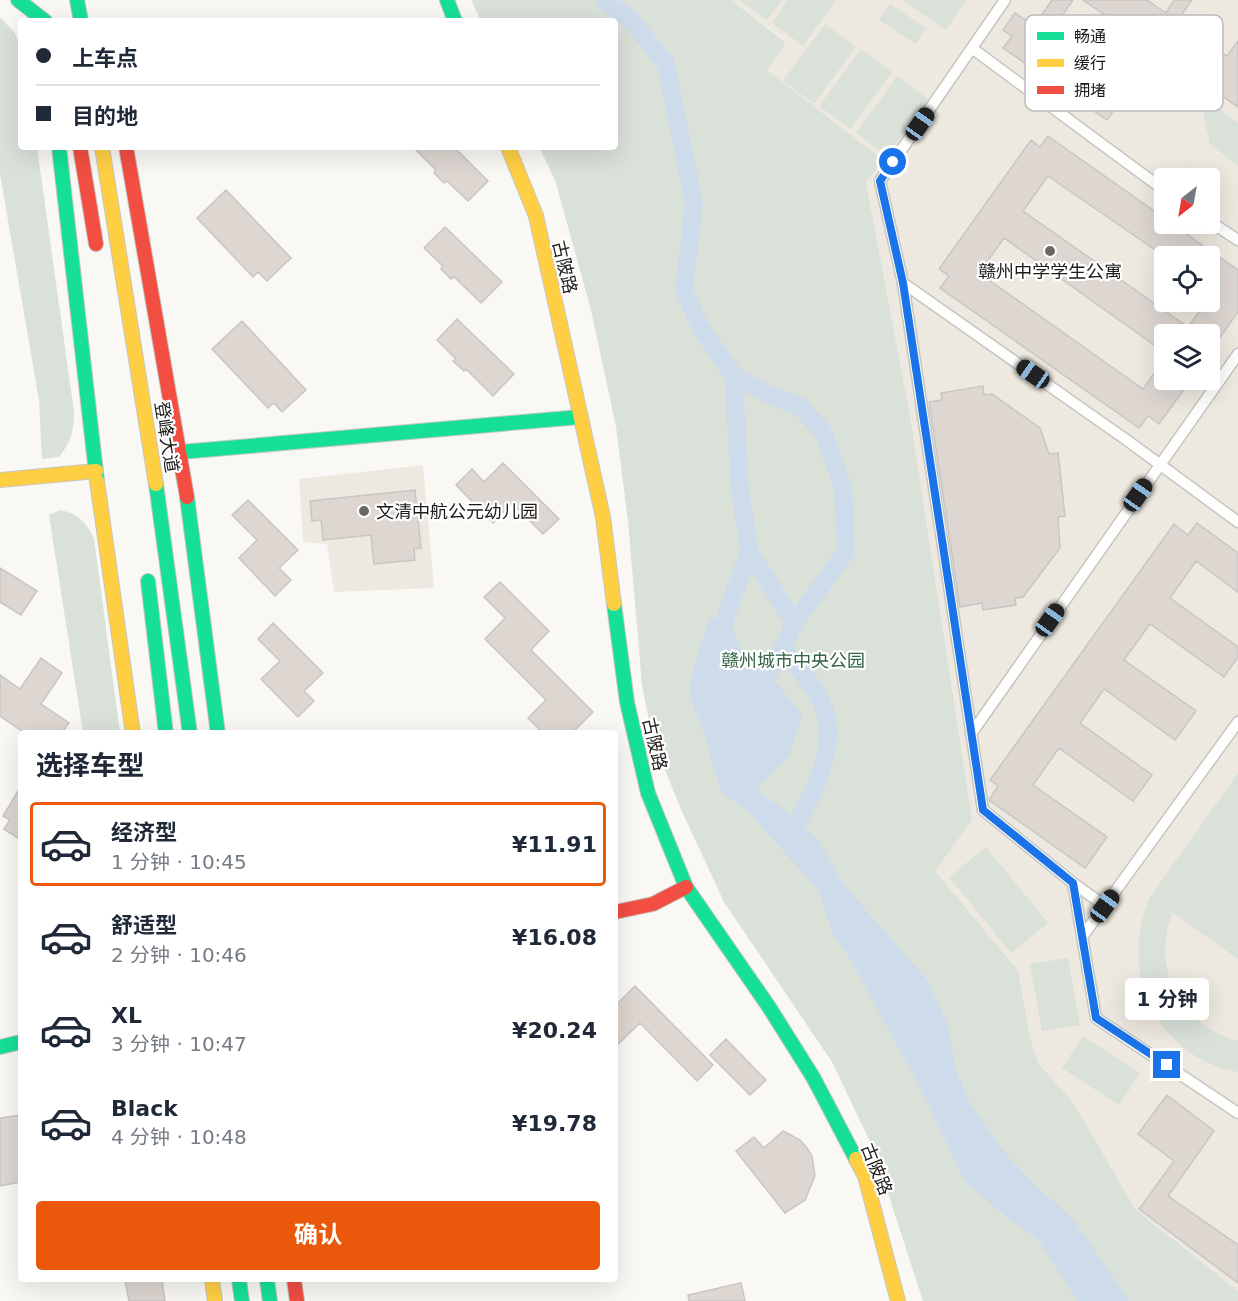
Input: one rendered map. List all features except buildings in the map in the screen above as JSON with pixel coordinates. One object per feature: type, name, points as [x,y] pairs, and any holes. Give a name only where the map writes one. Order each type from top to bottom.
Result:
[{"type":"street","points":[[18,0],[44,14]]},
{"type":"street","points":[[77,0],[87,10]]},
{"type":"street","points":[[447,0],[454,18]]},
{"type":"street","points":[[59,150],[96,471],[133,730]]},
{"type":"street","points":[[80,150],[99,262]]},
{"type":"street","name":"登峰大道","points":[[102,150],[154,470],[189,730]]},
{"type":"street","points":[[127,150],[181,452],[217,730]]},
{"type":"street","name":"古陂路","points":[[509,150],[536,216],[603,517],[627,702],[648,793],[686,887],[725,947],[769,1007],[813,1077],[865,1176],[898,1301]]},
{"type":"street","points":[[181,452],[580,417]]},
{"type":"street","points":[[0,480],[96,471]]},
{"type":"street","points":[[147,572],[166,730]]},
{"type":"street","points":[[618,911],[653,904],[686,887]]},
{"type":"street","points":[[0,1047],[18,1043]]},
{"type":"street","points":[[212,1282],[216,1301]]},
{"type":"street","points":[[239,1282],[242,1301]]},
{"type":"street","points":[[267,1282],[270,1301]]},
{"type":"street","points":[[294,1282],[297,1301]]},
{"type":"lane","points":[[1005,0],[880,181],[903,283],[983,810],[1105,906]]},
{"type":"lane","points":[[973,49],[1025,87]]},
{"type":"lane","points":[[1057,111],[1154,183]]},
{"type":"lane","points":[[1220,228],[1238,240]]},
{"type":"lane","points":[[903,283],[1160,464],[1238,522]]},
{"type":"lane","points":[[971,734],[1238,354]]},
{"type":"lane","points":[[1082,937],[1238,722]]},
{"type":"lane","points":[[1073,883],[1096,1018],[1238,1113]]},
{"type":"shaded area","points":[[731,0],[1238,0],[1238,1291],[1136,1210],[1072,1101],[1038,1063],[1030,1036],[1018,970],[935,871],[909,410],[866,180],[883,161],[766,70],[786,41]]},
{"type":"shaded area","name":"文清中航公元幼儿园","points":[[423,465],[434,588],[334,592],[327,544],[303,542],[299,479]]},
{"type":"green space","name":"赣州城市中央公园","points":[[471,0],[731,0],[786,42],[767,70],[884,161],[866,181],[909,410],[972,820],[935,871],[1018,970],[1030,1036],[1038,1063],[1072,1101],[1136,1210],[1238,1291],[1238,1301],[923,1301],[874,1150],[832,1062],[724,902],[680,807],[653,740],[642,685],[628,521],[616,427],[591,310],[555,180],[540,150],[618,150],[618,18],[480,18]]},
{"type":"green space","points":[[739,0],[782,0],[767,20]]},
{"type":"green space","points":[[788,0],[836,0],[803,46],[772,23]]},
{"type":"green space","points":[[902,0],[966,0],[946,30]]},
{"type":"green space","points":[[890,4],[926,28],[916,44],[879,20]]},
{"type":"green space","points":[[0,17],[14,32],[18,41],[18,150],[37,150],[74,412],[71,436],[59,457],[42,459],[39,400],[0,174]]},
{"type":"green space","points":[[825,24],[856,47],[814,104],[783,81]]},
{"type":"green space","points":[[861,49],[892,72],[850,129],[819,106]]},
{"type":"green space","points":[[897,76],[928,99],[887,156],[856,133]]},
{"type":"green space","points":[[1203,111],[1222,111],[1238,123],[1238,166],[1210,144]]},
{"type":"green space","points":[[60,510],[72,514],[81,520],[94,539],[120,730],[83,730],[49,515]]},
{"type":"green space","points":[[1238,773],[1238,959],[1173,913],[1167,934],[1165,954],[1168,974],[1186,1008],[1218,1033],[1238,1041],[1238,1072],[1209,1063],[1185,1049],[1165,1030],[1151,1007],[1142,981],[1139,953],[1141,925],[1150,897]]},
{"type":"green space","points":[[986,847],[1048,923],[1011,953],[949,877]]},
{"type":"green space","points":[[1068,958],[1080,1025],[1042,1031],[1030,964]]},
{"type":"green space","points":[[1083,1036],[1140,1073],[1119,1105],[1062,1068]]},
{"type":"water","points":[[710,618],[727,620],[733,627],[743,655],[767,671],[802,715],[789,756],[758,786],[761,794],[796,817],[819,841],[844,885],[928,981],[948,1025],[956,1071],[971,1105],[1005,1153],[1036,1186],[1073,1219],[1129,1301],[1078,1301],[1037,1238],[1004,1215],[965,1181],[913,1074],[846,952],[833,935],[819,891],[746,809],[721,792],[704,733],[689,695],[693,668]]},
{"type":"waterway","points":[[604,0],[629,18],[666,64],[694,203],[684,289],[700,327],[734,376],[770,395],[801,407],[823,432],[843,487],[846,552],[794,623],[783,649],[756,693]]},
{"type":"waterway","points":[[734,376],[739,480],[749,551],[794,623]]},
{"type":"waterway","points":[[725,643],[722,628],[749,551]]},
{"type":"waterway","points":[[783,649],[819,697],[826,714],[828,731],[823,766],[793,831]]},
{"type":"traffic: fast","points":[[18,0],[41,18]]},
{"type":"traffic: fast","points":[[77,0],[80,18]]},
{"type":"traffic: fast","points":[[447,0],[454,18]]},
{"type":"traffic: fast","points":[[59,150],[97,481]]},
{"type":"traffic: fast","points":[[181,452],[580,417]]},
{"type":"traffic: fast","points":[[156,484],[189,730]]},
{"type":"traffic: fast","points":[[187,497],[217,730]]},
{"type":"traffic: fast","points":[[148,581],[166,730]]},
{"type":"traffic: fast","points":[[614,604],[627,702],[648,793],[686,887],[769,1007],[813,1077],[856,1159]]},
{"type":"traffic: fast","points":[[0,1047],[18,1043]]},
{"type":"traffic: fast","points":[[239,1282],[242,1301]]},
{"type":"traffic: fast","points":[[267,1282],[270,1301]]},
{"type":"traffic: slow","points":[[102,150],[156,484]]},
{"type":"traffic: slow","points":[[509,150],[536,216],[603,517],[614,604]]},
{"type":"traffic: slow","points":[[0,480],[96,471]]},
{"type":"traffic: slow","points":[[97,481],[132,730]]},
{"type":"traffic: slow","points":[[856,1159],[865,1176],[898,1301]]},
{"type":"traffic: slow","points":[[212,1282],[215,1301]]},
{"type":"traffic: jam","points":[[80,150],[96,244]]},
{"type":"traffic: jam","points":[[127,150],[187,497]]},
{"type":"traffic: jam","points":[[618,911],[653,904],[686,887]]},
{"type":"traffic: jam","points":[[294,1282],[297,1301]]},
{"type":"place","name":"赣州中学学生公寓","points":[[1050,251]]},
{"type":"place","name":"文清中航公元幼儿园","points":[[364,511]]},
{"type":"route","points":[[893,162],[880,181],[903,283],[983,810],[1073,883],[1096,1018],[1167,1065]]}]
